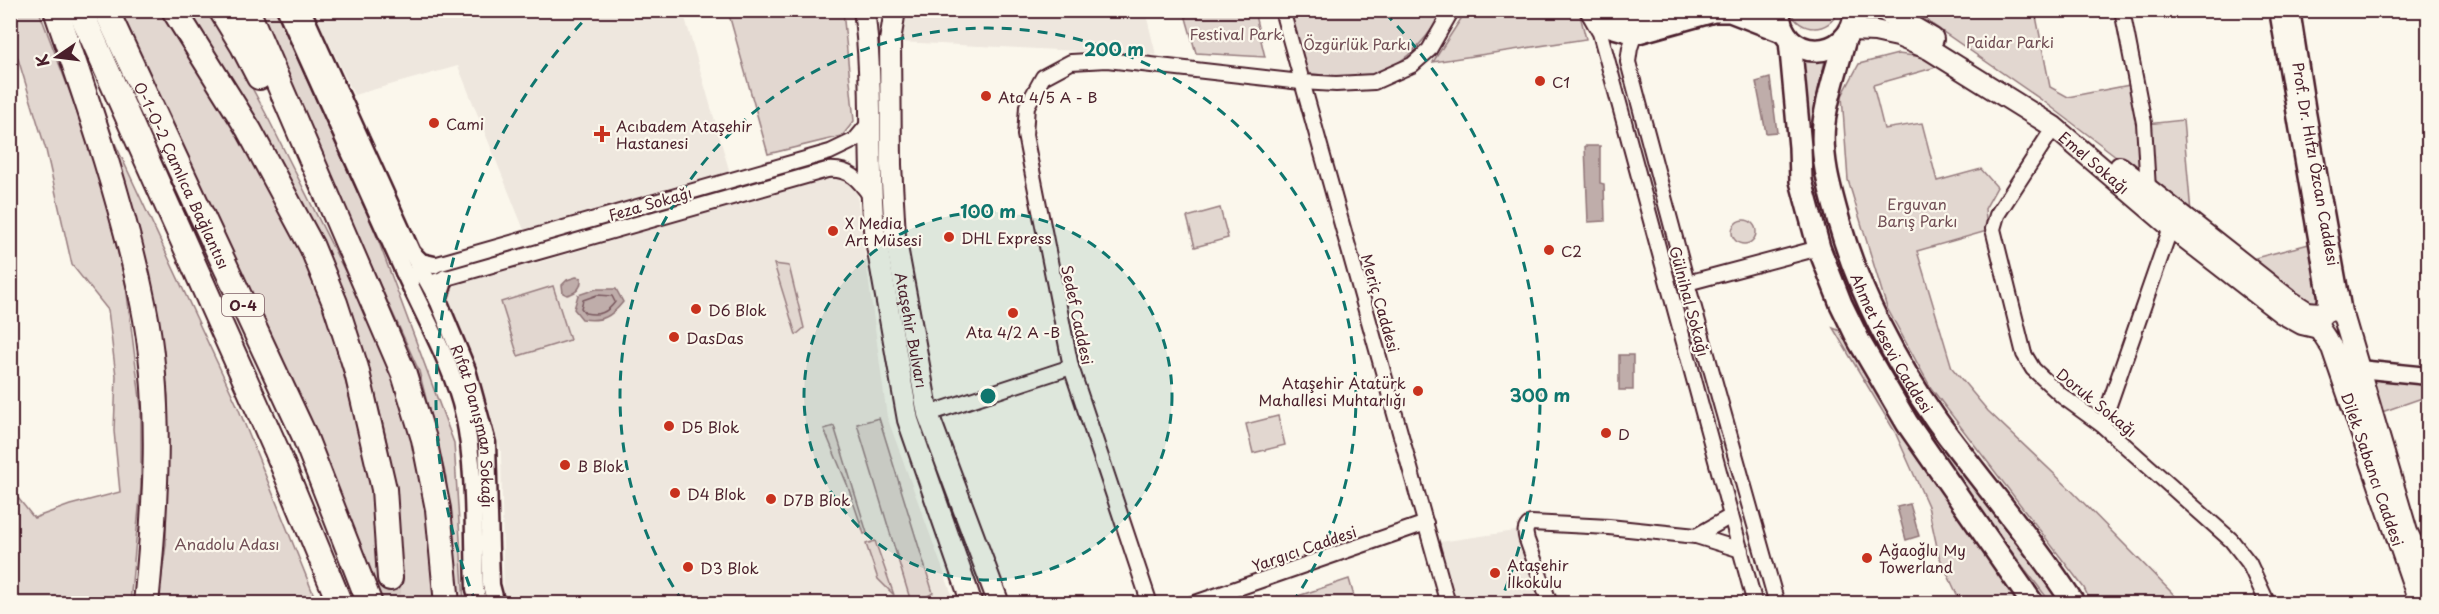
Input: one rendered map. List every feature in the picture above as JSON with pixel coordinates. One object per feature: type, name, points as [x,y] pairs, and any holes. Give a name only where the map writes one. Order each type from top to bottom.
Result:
[{"type":"highway","points":[[56,10],[106,160],[143,304],[152,373],[156,450],[155,510],[147,603]]},
{"type":"highway","name":"O-1-O-2 Çamlıca Bağlantısı","points":[[80,10],[276,449],[340,603]]},
{"type":"highway","name":"O-1-O-2 Çamlıca Bağlantısı","points":[[106,10],[304,435],[370,603]]},
{"type":"highway","points":[[174,10],[249,130],[312,248],[335,303],[356,368],[384,489],[390,578]]},
{"type":"highway","points":[[221,10],[243,46],[365,281]]},
{"type":"highway","points":[[247,10],[404,374],[424,439],[438,509],[447,603]]},
{"type":"main road","name":"Ataşehir Bulvarı","points":[[864,10],[868,39],[871,197],[874,229],[908,420],[972,603]]},
{"type":"main road","name":"Ataşehir Bulvarı","points":[[895,10],[890,41],[891,165],[895,236],[928,414],[999,603]]},
{"type":"main road","points":[[1595,10],[1611,26],[1635,33],[1714,11],[1731,11],[1787,36],[1800,47],[1812,51],[1824,51],[1835,47],[1851,27]]},
{"type":"main road","points":[[1613,10],[1629,18],[1661,10]]},
{"type":"main road","name":"Ahmet Yesevi Caddesi","points":[[1779,10],[1780,24],[1787,36],[1800,147],[1801,181],[1819,248],[1841,304],[1882,383],[1907,423],[2033,603]]},
{"type":"main road","name":"Emel Sokağı","points":[[1883,10],[2028,96],[2290,301],[2307,312],[2330,321]]},
{"type":"main road","name":"Ahmet Yesevi Caddesi","points":[[1851,27],[1824,123],[1825,162],[1846,247],[1881,326],[1936,420],[2074,603]]},
{"type":"main road","name":"Emel Sokağı","points":[[1851,27],[1898,36],[1929,49],[2054,127],[2171,226],[2282,313],[2302,324],[2330,321]]},
{"type":"main road","name":"Dilek Sabancı Caddesi","points":[[2330,321],[2359,369],[2407,532],[2428,576]]},
{"type":"main road","name":"Dilek Sabancı Caddesi","points":[[2330,321],[2332,348],[2420,603]]},
{"type":"main road","points":[[908,420],[928,414]]},
{"type":"street","name":"Rıfat Danışman Sokağı","points":[[286,10],[420,278],[452,376],[464,413],[470,448],[475,589],[479,603]]},
{"type":"street","points":[[302,10],[412,253],[421,262],[420,278]]},
{"type":"street","name":"Meriç Caddesi","points":[[1282,10],[1448,603]]},
{"type":"street","name":"Sedef Caddesi","points":[[1150,603],[1071,367],[1024,135],[1027,106],[1043,77],[1071,62],[1107,60],[1301,82],[1336,84],[1374,82],[1413,65],[1429,50],[1452,10]]},
{"type":"street","name":"Gülnihal Sokağı","points":[[1586,10],[1600,33],[1755,603]]},
{"type":"street","points":[[2122,10],[2144,123],[2148,189]]},
{"type":"street","name":"Prof. Dr. Hıfzı Özcan Caddesi","points":[[2278,10],[2330,321]]},
{"type":"street","name":"Prof. Dr. Hıfzı Özcan Caddesi","points":[[2291,10],[2307,112],[2330,321]]},
{"type":"street","name":"Gülnihal Sokağı","points":[[1635,33],[1628,62],[1777,603]]},
{"type":"street","name":"Feza Sokağı","points":[[420,278],[831,152],[855,140],[870,122]]},
{"type":"street","name":"Doruk Sokağı","points":[[2054,127],[1997,216],[1993,229],[2024,354],[2033,369],[2062,396],[2102,425],[2231,540],[2249,563],[2268,603]]},
{"type":"street","name":"Feza Sokağı","points":[[420,278],[445,278],[827,170],[838,169],[858,178],[871,197]]},
{"type":"street","points":[[2102,425],[2171,226]]},
{"type":"street","points":[[1687,283],[1819,248]]},
{"type":"street","name":"Rıfat Danışman Sokağı","points":[[420,278],[438,300],[467,370],[487,443],[491,585],[496,603]]},
{"type":"street","points":[[438,300],[445,278]]},
{"type":"street","points":[[928,414],[1071,367]]},
{"type":"street","points":[[2359,369],[2428,376]]},
{"type":"street","points":[[1696,536],[1731,516]]},
{"type":"street","name":"Yargıcı Caddesi","points":[[1192,603],[1426,523]]},
{"type":"street","points":[[1550,603],[1525,532],[1531,523],[1609,527],[1696,536],[1741,550]]},
{"type":"shaded area","points":[[1145,10],[1156,55],[899,42],[909,11]]},
{"type":"shaded area","name":"Acıbadem Ataşehir Hastanesi","points":[[314,11],[683,11],[730,173],[524,230],[458,66],[354,95]]},
{"type":"shaded area","points":[[839,174],[855,180],[887,417],[955,603],[504,603],[501,452],[487,401],[443,294],[463,281],[540,262]]},
{"type":"shaded area","name":"Ataşehir İlkokulu","points":[[1529,529],[1561,603],[1450,603],[1433,543]]},
{"type":"green space","points":[[11,11],[39,11],[95,158],[126,286],[141,407],[141,487],[130,603],[11,603],[10,488],[34,518],[70,505],[120,492],[114,431],[116,376],[108,310],[72,265],[46,150],[11,36]]},
{"type":"green space","points":[[119,11],[163,11],[242,131],[292,230],[331,325],[371,482],[381,537],[383,578],[402,579],[398,515],[388,447],[372,380],[350,315],[293,189],[260,128],[187,11],[211,11],[266,114],[390,361],[421,472],[437,603],[384,603],[262,315],[187,160]]},
{"type":"green space","points":[[256,11],[276,11],[374,229],[454,443],[464,603],[456,603],[446,477],[419,371]]},
{"type":"green space","points":[[728,11],[843,11],[854,121],[842,136],[768,154]]},
{"type":"green space","name":"Festival Park","points":[[1184,11],[1254,11],[1265,57],[1196,53]]},
{"type":"green space","name":"Özgürlük Parkı","points":[[1288,11],[1444,11],[1422,42],[1403,59],[1381,72],[1353,77],[1304,73]]},
{"type":"green space","points":[[1466,11],[1579,11],[1586,39],[1433,62]]},
{"type":"green space","points":[[1790,11],[1838,11],[1828,24],[1814,28],[1800,24]]},
{"type":"green space","name":"Paidar Parki","points":[[1913,11],[2035,11],[2050,87],[2068,97],[2140,83],[2147,124],[2183,120],[2191,213],[2046,103]]},
{"type":"green space","name":"Erguvan Barış Parkı","points":[[1898,54],[1948,60],[1933,68],[1873,85],[1884,129],[1922,123],[1937,181],[1981,169],[1997,187],[1985,209],[1987,231],[1917,251],[1952,368],[1988,411],[2068,487],[2177,598],[2179,603],[2091,603],[2084,588],[1931,388],[1887,308],[1848,180],[1842,96],[1859,64]]},
{"type":"green space","points":[[1793,55],[1826,56],[1815,104],[1813,140],[1881,348],[1918,416],[2045,575],[2064,603],[2051,603],[1914,424],[1852,307],[1830,248],[1805,155]]},
{"type":"green space","name":"Anadolu Adası","points":[[99,109],[237,405],[317,603],[158,603],[166,545],[168,396],[150,287]]},
{"type":"green space","points":[[1220,208],[1228,238],[1195,247],[1187,217]]},
{"type":"green space","points":[[1744,220],[1753,223],[1756,232],[1753,241],[1744,244],[1735,241],[1732,232],[1735,223]]},
{"type":"green space","points":[[2313,243],[2326,307],[2310,311],[2251,259]]},
{"type":"green space","points":[[774,264],[789,266],[804,328],[796,335]]},
{"type":"green space","points":[[553,286],[570,340],[518,356],[501,302]]},
{"type":"green space","points":[[1833,328],[1843,332],[2026,603],[1961,603],[1939,556],[1928,506],[1895,432]]},
{"type":"green space","points":[[2364,374],[2428,378],[2428,396],[2379,413]]},
{"type":"green space","points":[[1278,416],[1285,445],[1253,453],[1246,424]]},
{"type":"green space","points":[[879,418],[933,593],[911,602],[857,424]]},
{"type":"green space","points":[[834,426],[867,533],[864,534],[847,484],[824,429]]},
{"type":"green space","points":[[875,541],[894,595],[878,579],[866,544]]},
{"type":"green space","points":[[1349,579],[1356,603],[1277,603]]},
{"type":"water","points":[[1770,78],[1777,132],[1766,133],[1756,82]]},
{"type":"water","points":[[1585,146],[1600,146],[1600,183],[1604,184],[1605,221],[1588,222]]},
{"type":"water","points":[[581,278],[578,290],[567,295],[563,293],[562,285],[567,280]]},
{"type":"water","points":[[596,289],[616,289],[623,302],[606,317],[595,320],[582,319],[574,309],[578,295]]},
{"type":"water","points":[[1619,355],[1633,355],[1633,390],[1619,390]]},
{"type":"water","points":[[1910,504],[1919,536],[1906,540],[1897,507]]},
{"type":"tunnel","points":[[388,604],[390,578]]},
{"type":"place","name":"C1","points":[[1540,81]]},
{"type":"place","name":"Ata 4/5 A - B","points":[[986,96]]},
{"type":"place","name":"Cami","points":[[434,123]]},
{"type":"place","name":"Acıbadem Ataşehir Hastanesi","points":[[602,134]]},
{"type":"place","name":"X Media Art Müsesi","points":[[833,231]]},
{"type":"place","name":"DHL Express","points":[[949,237]]},
{"type":"place","name":"C2","points":[[1549,250]]},
{"type":"place","name":"D6 Blok","points":[[696,309]]},
{"type":"place","name":"Ata 4/2 A -B","points":[[1013,313]]},
{"type":"place","name":"DasDas","points":[[674,337]]},
{"type":"place","name":"Ataşehir Atatürk Mahallesi Muhtarlığı","points":[[1418,391]]},
{"type":"place","name":"D5 Blok","points":[[669,426]]},
{"type":"place","name":"D","points":[[1606,433]]},
{"type":"place","name":"B Blok","points":[[565,465]]},
{"type":"place","name":"D4 Blok","points":[[675,493]]},
{"type":"place","name":"D7B Blok","points":[[771,499]]},
{"type":"place","name":"Ağaoğlu My Towerland","points":[[1867,558]]},
{"type":"place","name":"D3 Blok","points":[[688,567]]},
{"type":"place","name":"Ataşehir İlkokulu","points":[[1495,573]]}]
